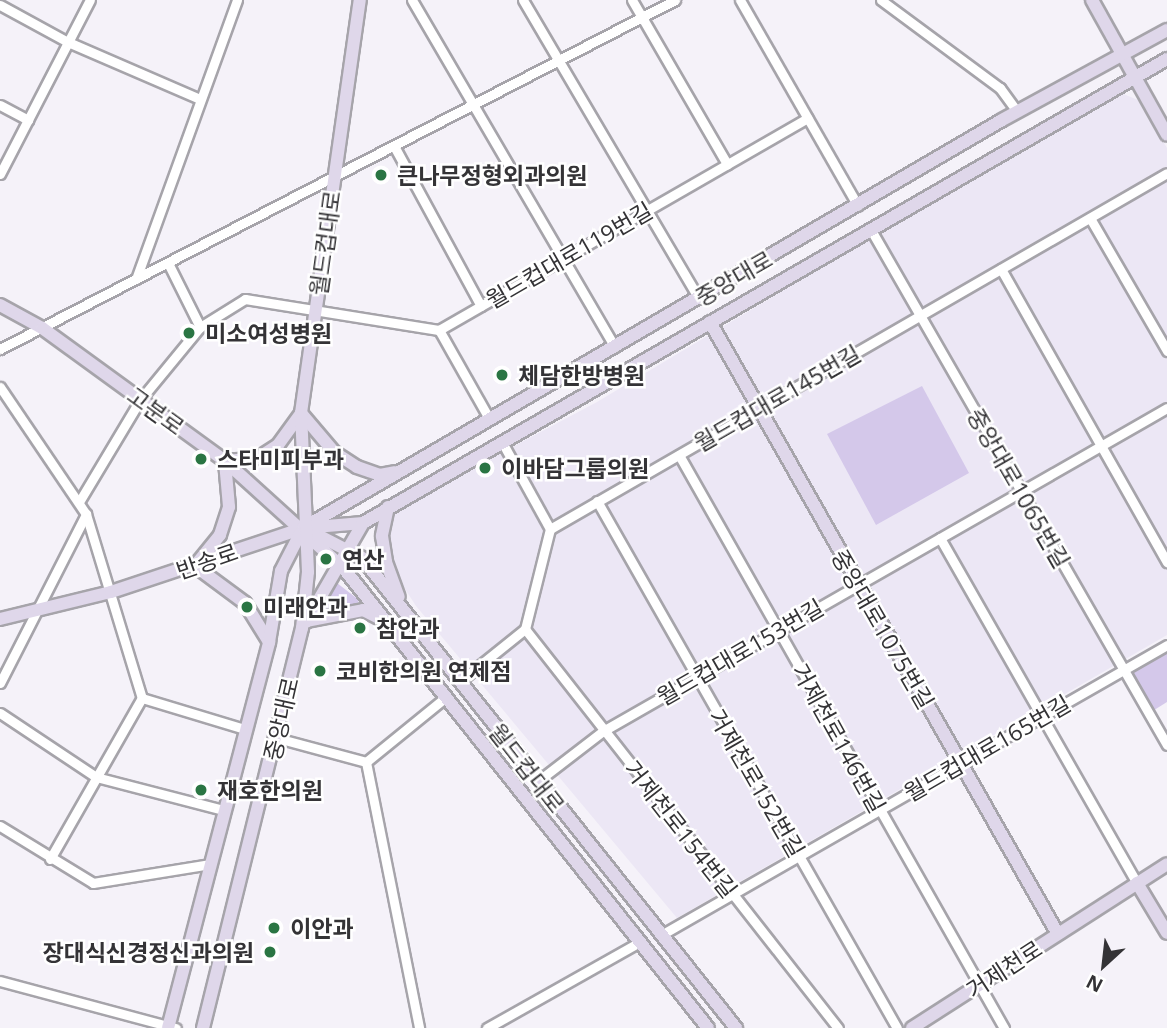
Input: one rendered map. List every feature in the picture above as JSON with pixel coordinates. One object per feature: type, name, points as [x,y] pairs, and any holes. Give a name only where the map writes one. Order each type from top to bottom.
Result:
[{"type":"main road","name":"월드컵대로","points":[[360,0],[301,413],[303,528],[388,622],[638,943],[708,1028]]},
{"type":"main road","points":[[1092,0],[1167,135]]},
{"type":"main road","name":"중앙대로","points":[[171,1027],[210,864],[269,642],[281,570],[303,528],[408,470],[1017,111],[1167,30]]},
{"type":"main road","name":"중앙대로","points":[[303,528],[363,523],[1167,58]]},
{"type":"main road","name":"고분로","points":[[0,305],[42,328],[225,461],[303,528]]},
{"type":"main road","name":"중앙대로1075번길","points":[[710,322],[1058,934]]},
{"type":"main road","points":[[269,642],[244,603],[195,566],[220,534],[229,507],[225,461],[258,458],[278,445],[301,413],[334,452],[357,467],[380,475],[408,470]]},
{"type":"main road","points":[[388,507],[382,527],[386,562],[410,620]]},
{"type":"main road","points":[[304,625],[363,523]]},
{"type":"main road","name":"월드컵대로","points":[[303,528],[348,548],[362,558],[736,1028]]},
{"type":"main road","name":"중앙대로","points":[[203,1028],[304,625],[308,572],[303,528]]},
{"type":"main road","name":"반송로","points":[[0,619],[39,607],[110,592],[303,528]]},
{"type":"main road","points":[[304,625],[363,610],[388,622]]},
{"type":"main road","name":"거제천로","points":[[912,1028],[1167,864]]},
{"type":"main road","points":[[1137,883],[1167,933]]},
{"type":"street","points":[[0,174],[90,0]]},
{"type":"street","points":[[136,279],[183,160],[200,99],[237,0]]},
{"type":"street","points":[[412,0],[615,347]]},
{"type":"street","points":[[523,0],[699,299]]},
{"type":"street","points":[[632,0],[727,164]]},
{"type":"street","points":[[0,349],[675,0]]},
{"type":"street","points":[[740,0],[858,206]]},
{"type":"street","points":[[881,0],[1000,88],[1017,111]]},
{"type":"street","points":[[0,5],[68,42],[200,99]]},
{"type":"street","points":[[0,105],[28,120]]},
{"type":"street","name":"월드컵대로119번길","points":[[439,330],[807,118]]},
{"type":"street","points":[[394,146],[481,306]]},
{"type":"street","name":"월드컵대로145번길","points":[[550,529],[1167,173]]},
{"type":"street","points":[[1090,218],[1167,351]]},
{"type":"street","name":"중앙대로1065번길","points":[[871,230],[1167,745]]},
{"type":"street","points":[[168,263],[200,327]]},
{"type":"street","points":[[1001,269],[1099,447],[1167,562]]},
{"type":"street","points":[[79,502],[140,400],[200,327],[245,299],[439,330],[491,420]]},
{"type":"street","points":[[0,387],[86,514],[142,698],[50,859]]},
{"type":"street","name":"월드컵대로153번길","points":[[538,781],[603,730],[1167,408]]},
{"type":"street","points":[[459,682],[525,629],[550,529],[502,442]]},
{"type":"street","name":"거제천로146번길","points":[[679,454],[1004,1028]]},
{"type":"street","name":"거제천로152번길","points":[[597,501],[897,1028]]},
{"type":"street","points":[[0,683],[86,514]]},
{"type":"street","points":[[940,538],[1137,883]]},
{"type":"street","name":"거제천로154번길","points":[[525,629],[838,1028]]},
{"type":"street","name":"월드컵대로165번길","points":[[661,935],[1167,645]]},
{"type":"street","points":[[366,762],[446,697]]},
{"type":"street","name":"중앙대로","points":[[142,698],[245,729]]},
{"type":"street","points":[[0,713],[96,777],[224,810]]},
{"type":"street","points":[[277,738],[366,762]]},
{"type":"street","points":[[366,762],[419,1028]]},
{"type":"street","points":[[0,826],[93,883],[210,864]]},
{"type":"street","points":[[487,1028],[638,943]]},
{"type":"street","points":[[0,981],[171,1027]]},
{"type":"shaded area","points":[[1116,91],[1138,100],[1167,148],[1167,635],[677,918],[416,606],[396,575],[388,541],[395,509],[597,402]]},
{"type":"shaded area","points":[[922,386],[969,473],[876,525],[827,434]]},
{"type":"shaded area","points":[[337,583],[359,600],[357,606],[323,611]]},
{"type":"shaded area","points":[[1167,650],[1167,702],[1151,712],[1129,672]]},
{"type":"place","name":"큰나무정형외과의원","points":[[381,175]]},
{"type":"place","name":"미소여성병원","points":[[189,333]]},
{"type":"place","name":"체담한방병원","points":[[502,375]]},
{"type":"place","name":"스타미피부과","points":[[201,459]]},
{"type":"place","name":"이바담그룹의원","points":[[485,468]]},
{"type":"place","name":"연산","points":[[326,559]]},
{"type":"place","name":"미래안과","points":[[247,607]]},
{"type":"place","name":"참안과","points":[[360,628]]},
{"type":"place","name":"코비한의원 연제점","points":[[320,671]]},
{"type":"place","name":"재호한의원","points":[[201,790]]},
{"type":"place","name":"이안과","points":[[274,928]]},
{"type":"place","name":"장대식신경정신과의원","points":[[270,952]]}]
